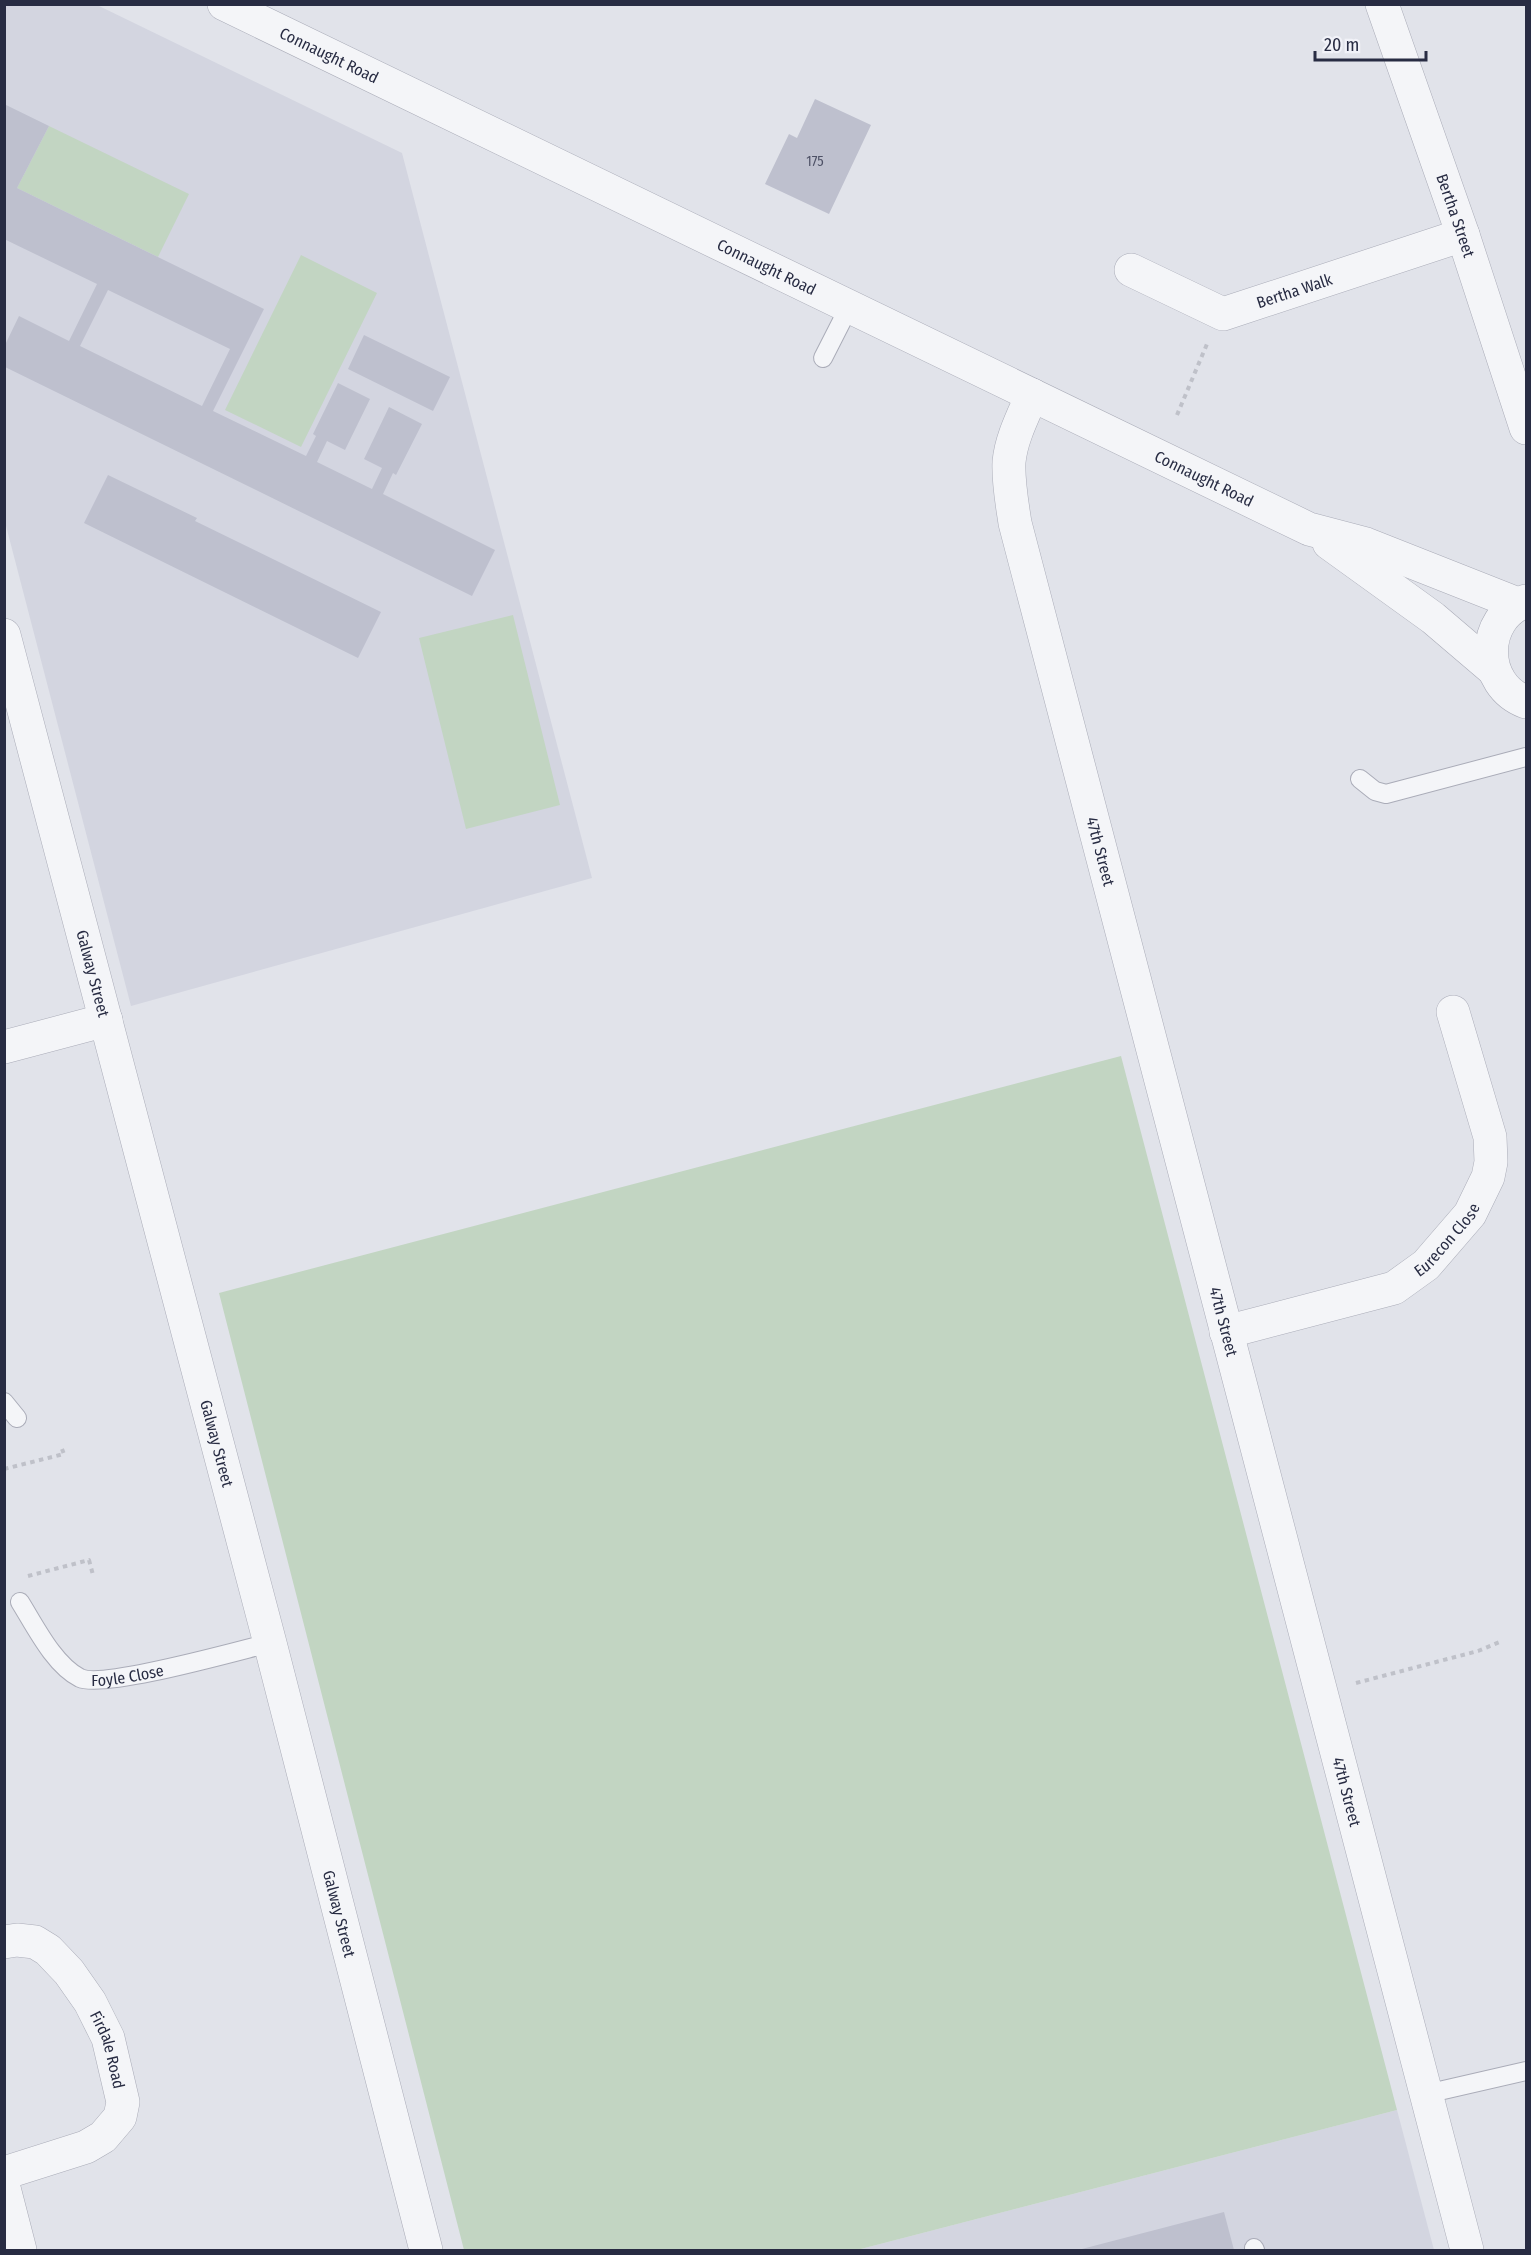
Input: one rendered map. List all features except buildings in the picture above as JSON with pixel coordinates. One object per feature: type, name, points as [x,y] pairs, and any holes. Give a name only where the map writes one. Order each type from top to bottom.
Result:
[{"type":"street","name":"Connaught Road","points":[[224,4],[1309,529],[1433,618],[1494,670],[1503,686],[1517,698],[1527,702]]},
{"type":"street","name":"Bertha Street","points":[[1382,4],[1463,235],[1527,428]]},
{"type":"street","name":"Bertha Walk","points":[[1131,270],[1223,314],[1463,235]]},
{"type":"street","name":"47th Street","points":[[1032,395],[1014,439],[1009,462],[1015,523],[1467,2250]]},
{"type":"street","name":"Connaught Road","points":[[1309,529],[1366,544],[1522,603]]},
{"type":"street","points":[[1494,670],[1490,651],[1494,630],[1507,612],[1522,603]]},
{"type":"street","name":"Galway Street","points":[[4,635],[10,682],[105,1020],[270,1643],[426,2250]]},
{"type":"street","name":"Eurecon Close","points":[[1227,1332],[1394,1288],[1426,1265],[1470,1214],[1488,1177],[1491,1162],[1490,1137],[1453,1012]]},
{"type":"street","points":[[4,1047],[105,1020]]},
{"type":"street","name":"Firdale Road","points":[[4,1942],[17,1940],[35,1942],[48,1950],[69,1972],[90,2002],[108,2038],[123,2102],[120,2117],[103,2137],[86,2147],[4,2173]]},
{"type":"street","points":[[4,2188],[20,2250]]},
{"type":"lane","points":[[823,358],[849,307]]},
{"type":"lane","points":[[1360,779],[1375,791],[1386,794],[1527,757]]},
{"type":"lane","points":[[4,1402],[17,1418]]},
{"type":"lane","name":"Foyle Close","points":[[20,1602],[44,1641],[65,1668],[81,1679],[106,1681],[123,1678],[270,1643]]},
{"type":"lane","points":[[1426,2094],[1527,2071]]},
{"type":"path","points":[[1177,415],[1209,341]]},
{"type":"path","points":[[4,1469],[64,1454],[62,1449]]},
{"type":"path","points":[[26,1576],[89,1560],[93,1575]]},
{"type":"path","points":[[1351,1685],[1478,1651],[1502,1641]]},
{"type":"shaded area","points":[[4,5],[97,5],[402,153],[592,878],[131,1006],[5,522]]},
{"type":"shaded area","points":[[1397,2110],[1434,2250],[857,2250]]},
{"type":"green space","points":[[49,126],[189,194],[158,257],[17,188]]},
{"type":"green space","points":[[301,255],[377,293],[301,447],[225,410]]},
{"type":"green space","points":[[513,615],[560,805],[466,829],[419,638]]},
{"type":"green space","points":[[1121,1056],[1397,2110],[857,2250],[464,2250],[219,1293]]}]
